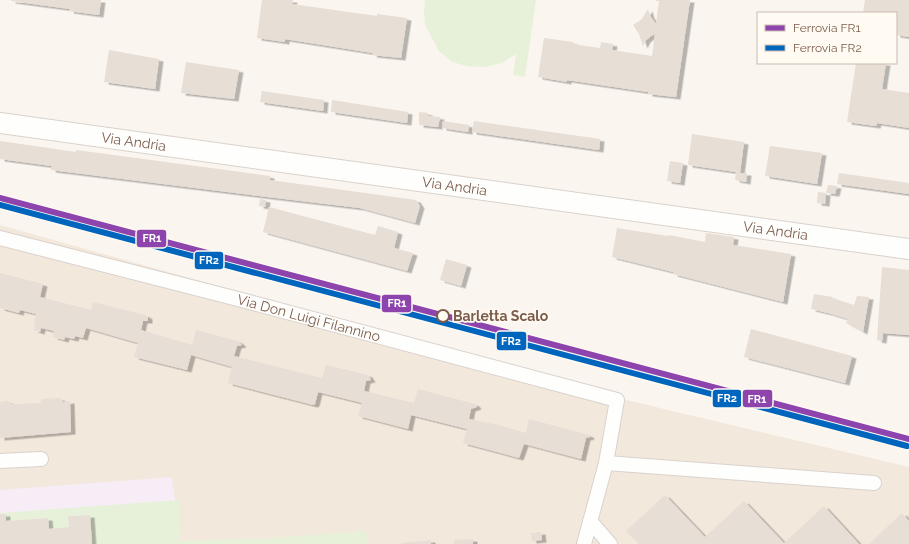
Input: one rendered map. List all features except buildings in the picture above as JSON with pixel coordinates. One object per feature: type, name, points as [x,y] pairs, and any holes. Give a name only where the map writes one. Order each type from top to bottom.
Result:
[{"type":"main road","name":"Via Andria","points":[[0,123],[909,249]]},
{"type":"street","name":"Via Don Luigi Filannino","points":[[0,238],[234,298],[617,400],[606,463]]},
{"type":"street","points":[[0,461],[41,459]]},
{"type":"street","points":[[584,544],[606,463],[874,483]]},
{"type":"street","points":[[590,521],[610,544]]},
{"type":"shaded area","points":[[0,225],[622,399],[909,467],[909,544],[0,544]]},
{"type":"shaded area","points":[[172,477],[180,541],[272,538],[273,544],[0,544],[0,490]]},
{"type":"green space","points":[[425,0],[536,0],[525,77],[513,75],[516,54],[502,63],[485,67],[467,66],[452,62],[439,51],[425,25]]},
{"type":"green space","points":[[179,500],[180,541],[272,538],[366,531],[367,544],[92,544],[90,515],[68,516],[69,527],[49,529],[48,518],[6,521],[6,514],[0,514]]},
{"type":"rail line","name":"FR1","points":[[0,198],[909,439]]},
{"type":"rail line","name":"FR2","points":[[0,205],[907,446]]},
{"type":"place","name":"Barletta Scalo","points":[[443,316]]}]
